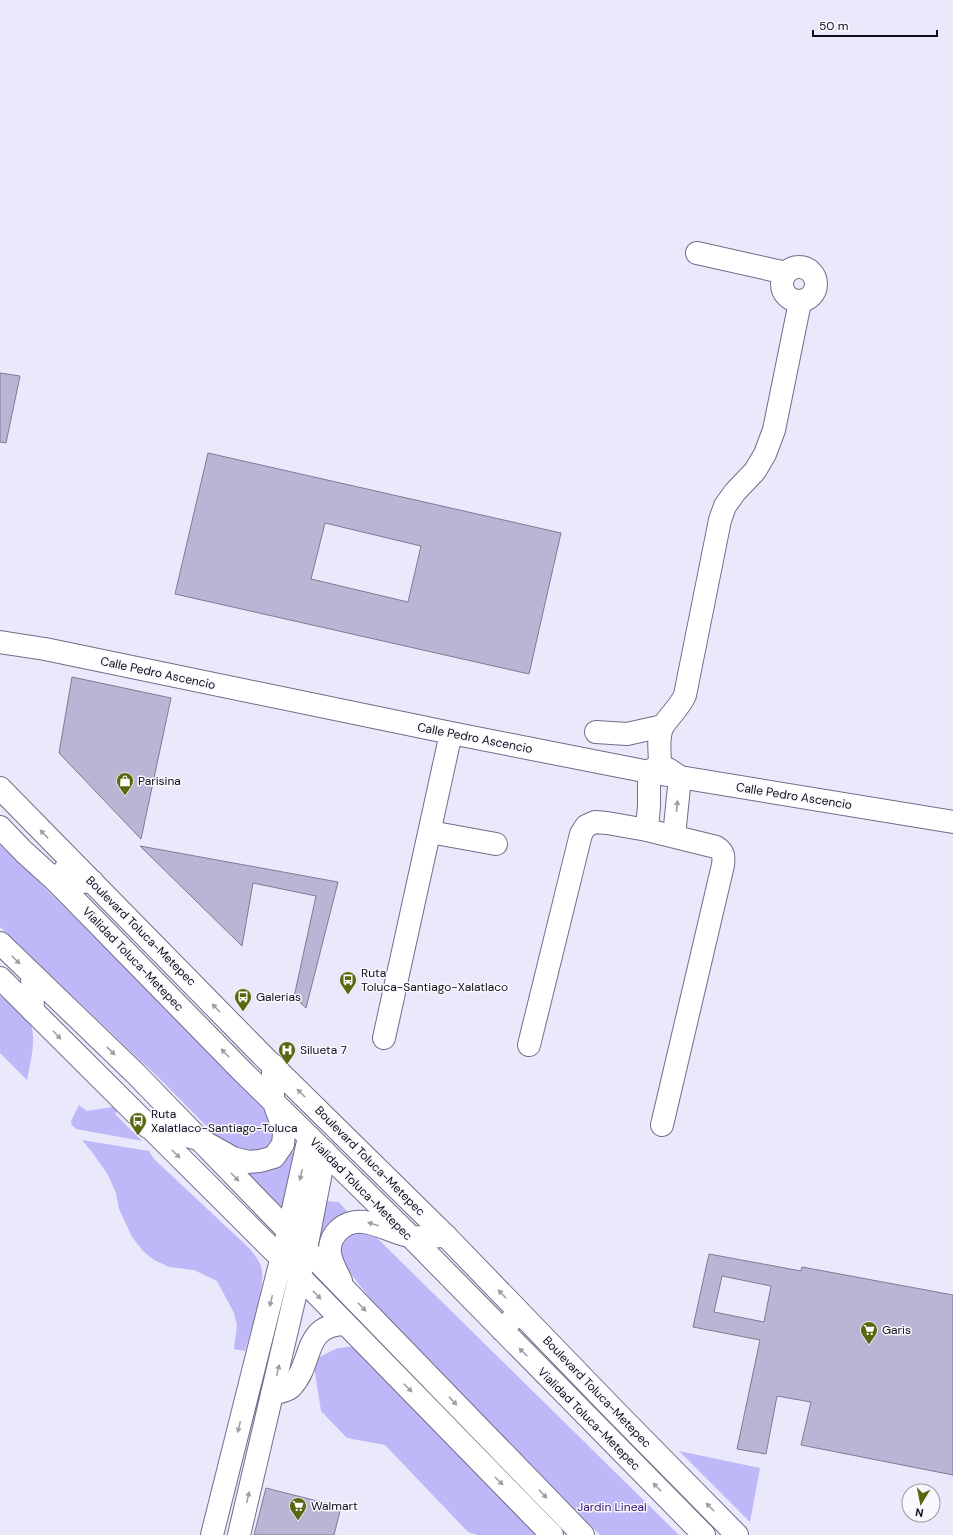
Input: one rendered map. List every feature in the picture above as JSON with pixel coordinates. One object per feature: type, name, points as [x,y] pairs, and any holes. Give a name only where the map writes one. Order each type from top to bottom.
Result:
[{"type":"main road","points":[[647,830],[649,805],[660,742],[660,733],[663,726],[678,708],[685,695],[720,520],[725,506],[735,492],[754,471],[765,454],[774,430],[800,302],[789,299],[785,295],[782,284],[786,273],[697,253]]},
{"type":"main road","name":"Calle Pedro Ascencio","points":[[0,642],[45,649],[451,733],[655,768],[680,777],[953,822]]},
{"type":"main road","points":[[596,732],[627,734],[663,726]]},
{"type":"main road","points":[[384,1038],[451,733]]},
{"type":"main road","points":[[674,836],[680,777]]},
{"type":"main road","name":"Boulevard Toluca-Metepec","points":[[0,788],[271,1064],[447,1238],[737,1535]]},
{"type":"main road","points":[[529,1045],[581,834],[586,826],[595,822],[607,823],[647,830],[716,847],[722,851],[724,856],[723,865],[662,1126]]},
{"type":"main road","name":"Vialidad Toluca-Metepec","points":[[0,827],[24,852],[58,882],[241,1070],[410,1236],[704,1535]]},
{"type":"main road","points":[[430,832],[496,844]]},
{"type":"main road","points":[[58,882],[72,862]]},
{"type":"main road","points":[[58,882],[92,881]]},
{"type":"main road","points":[[0,943],[32,976],[135,1074],[583,1535]]},
{"type":"main road","points":[[32,976],[33,1011]]},
{"type":"main road","points":[[0,978],[299,1276],[552,1535]]},
{"type":"main road","points":[[148,1127],[199,1139],[233,1158],[248,1162],[260,1162],[274,1157],[283,1144],[284,1134],[273,1100],[271,1064],[241,1070]]},
{"type":"main road","points":[[135,1074],[176,1103],[233,1158]]},
{"type":"main road","points":[[212,1535],[282,1259],[309,1137]]},
{"type":"main road","points":[[239,1535],[306,1249],[325,1152]]},
{"type":"main road","points":[[345,1289],[331,1257],[334,1235],[340,1228],[351,1222],[365,1222],[410,1236],[447,1238],[437,1264]]},
{"type":"main road","points":[[502,1330],[520,1312]]},
{"type":"main road","points":[[272,1394],[283,1392],[292,1386],[300,1373],[314,1339],[319,1332],[324,1328],[335,1324],[345,1324]]},
{"type":"main road","points":[[562,1514],[566,1535]]},
{"type":"green space","points":[[0,843],[260,1102],[274,1123],[276,1133],[272,1143],[263,1152],[250,1155],[217,1137],[163,1082],[0,927]]},
{"type":"green space","points":[[0,996],[23,1013],[32,1027],[33,1041],[27,1080],[0,1053]]},
{"type":"green space","points":[[79,1105],[87,1111],[118,1106],[120,1108],[115,1114],[142,1141],[76,1129],[72,1125],[71,1121]]},
{"type":"green space","points":[[82,1140],[149,1151],[154,1159],[254,1254],[261,1266],[262,1284],[245,1351],[234,1349],[237,1325],[234,1313],[217,1281],[194,1270],[169,1267],[154,1260],[143,1251],[132,1237],[119,1209],[116,1193],[108,1175]]},
{"type":"green space","points":[[289,1145],[294,1155],[283,1208],[280,1210],[241,1172],[259,1171],[270,1168]]},
{"type":"green space","points":[[324,1201],[339,1202],[351,1216],[328,1227],[313,1247]]},
{"type":"green space","name":"Jardin Lineal","points":[[356,1231],[374,1235],[679,1535],[600,1535],[382,1314],[344,1265],[337,1253],[340,1239]]},
{"type":"green space","points":[[354,1347],[543,1535],[478,1535],[468,1532],[385,1445],[347,1438],[321,1411],[314,1366],[319,1357],[338,1348]]},
{"type":"green space","points":[[679,1451],[760,1468],[750,1522]]},
{"type":"building","points":[[0,373],[20,376],[6,443],[0,442]]},
{"type":"building","points":[[208,453],[561,533],[529,674],[175,594]],"holes":[[[325,523],[421,546],[408,602],[311,579]]]},
{"type":"building","name":"Parisina","points":[[72,677],[171,698],[141,839],[59,753]]},
{"type":"building","points":[[140,846],[338,882],[306,1008],[294,997],[316,896],[253,883],[242,946]]},
{"type":"building","name":"Garis","points":[[709,1254],[801,1271],[802,1267],[953,1295],[953,1475],[801,1445],[811,1402],[777,1396],[766,1454],[737,1449],[760,1340],[693,1327]],"holes":[[[722,1276],[771,1286],[764,1322],[714,1312]]]},
{"type":"building","name":"Walmart","points":[[266,1488],[341,1507],[334,1535],[254,1535]]},
{"type":"place","name":"Parisina","points":[[125,796]]},
{"type":"place","name":"Ruta Toluca-Santiago-Xalatlaco","points":[[348,995]]},
{"type":"place","name":"Galerias","points":[[243,1012]]},
{"type":"place","name":"Silueta 7","points":[[287,1065]]},
{"type":"place","name":"Ruta Xalatlaco-Santiago-Toluca","points":[[138,1136]]},
{"type":"place","name":"Garis","points":[[869,1345]]},
{"type":"place","name":"Walmart","points":[[298,1521]]}]
